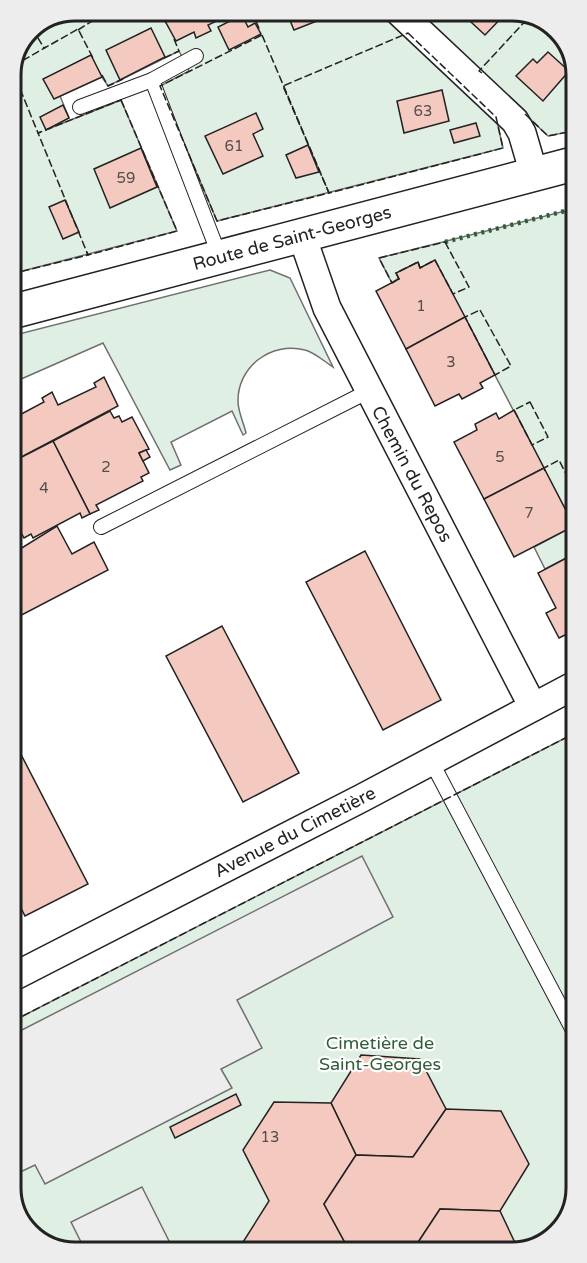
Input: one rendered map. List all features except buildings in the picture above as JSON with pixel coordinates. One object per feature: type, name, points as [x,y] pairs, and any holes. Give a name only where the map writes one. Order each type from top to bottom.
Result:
[{"type":"street","points":[[409,21],[514,121],[522,134],[534,174]]},
{"type":"street","name":"Route de Saint-Georges","points":[[21,309],[566,166]]},
{"type":"street","name":"Chemin du Repos","points":[[302,236],[327,308],[533,706]]},
{"type":"street","name":"Avenue du Cimetière","points":[[21,973],[566,690]]},
{"type":"lane","points":[[80,106],[152,80],[196,56]]},
{"type":"lane","points":[[152,80],[220,257]]},
{"type":"lane","points":[[101,527],[369,392]]},
{"type":"lane","points":[[431,761],[566,1017]]},
{"type":"green space","points":[[76,21],[395,21],[496,117],[503,148],[217,221],[160,86],[189,71],[179,51],[108,86],[102,77],[60,96],[69,118],[48,129],[121,100],[177,231],[21,271],[21,72],[30,45],[45,30],[65,22]]},
{"type":"green space","points":[[427,21],[515,21],[532,25],[545,32],[557,45],[566,68],[566,132],[548,136]]},
{"type":"green space","points":[[566,211],[566,511],[435,261],[420,268],[418,263],[392,283],[379,258]]},
{"type":"green space","points":[[270,270],[290,278],[333,367],[305,350],[280,349],[269,353],[250,368],[239,389],[238,406],[246,433],[243,435],[232,411],[171,442],[181,465],[170,470],[103,343],[21,379],[21,333]]},
{"type":"green space","points":[[566,530],[566,558],[545,569],[534,547]]},
{"type":"green space","name":"Cimetière de Saint-Georges","points":[[566,738],[566,1195],[555,1221],[536,1236],[512,1242],[72,1242],[58,1239],[42,1231],[32,1221],[21,1195],[21,1017]]},
{"type":"shaded area","points":[[362,856],[393,917],[237,1000],[262,1048],[221,1069],[232,1088],[45,1184],[35,1165],[21,1172],[21,1030]]},
{"type":"shaded area","points":[[142,1187],[170,1242],[81,1242],[71,1222]]},
{"type":"hedge","points":[[445,242],[566,211]]},
{"type":"fence","points":[[78,30],[92,21]]},
{"type":"fence","points":[[256,21],[260,31]]},
{"type":"fence","points":[[482,73],[479,71],[524,23]]},
{"type":"fence","points":[[23,60],[78,29],[93,58]]},
{"type":"fence","points":[[408,33],[496,117],[503,148],[329,193],[283,86],[408,33]]},
{"type":"fence","points":[[262,35],[329,193],[217,221],[160,86],[262,35]]},
{"type":"fence","points":[[37,37],[44,48],[46,47]]},
{"type":"fence","points":[[164,58],[179,51],[174,39]]},
{"type":"fence","points":[[102,75],[108,86],[123,79]]},
{"type":"fence","points":[[21,91],[38,133],[41,132]]},
{"type":"fence","points":[[121,100],[177,231],[88,255],[38,133],[121,100]]},
{"type":"fence","points":[[525,114],[548,136],[566,132]]},
{"type":"fence","points":[[445,242],[469,287],[453,294],[435,260],[420,268],[418,262],[396,273],[399,279],[392,283],[379,258],[445,242]]},
{"type":"fence","points":[[21,272],[88,255],[87,252]]},
{"type":"fence","points":[[480,310],[511,366],[495,375],[465,317],[480,310]]},
{"type":"fence","points":[[530,402],[548,437],[532,445],[514,410],[530,402]]},
{"type":"fence","points":[[545,471],[544,468],[559,460],[566,474]]},
{"type":"fence","points":[[21,1017],[566,738]]}]
